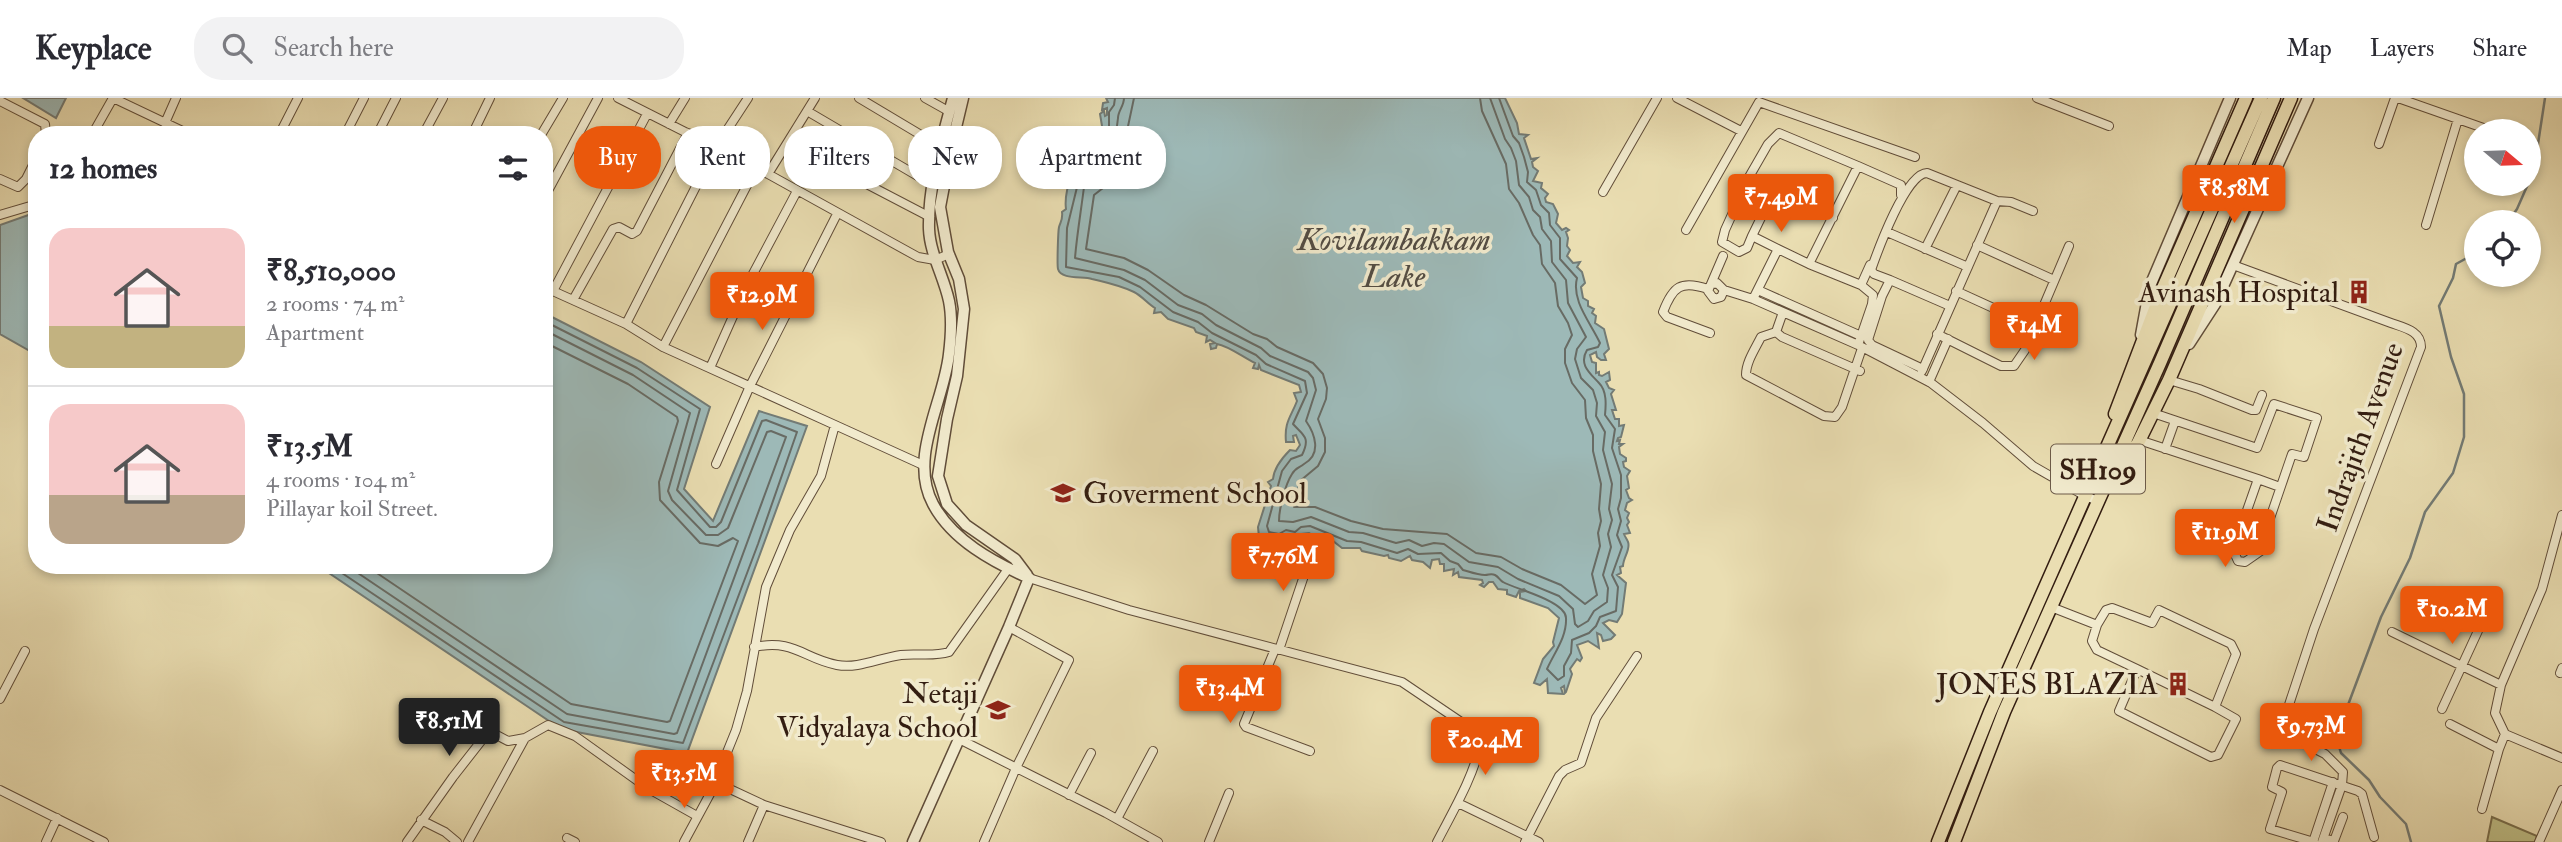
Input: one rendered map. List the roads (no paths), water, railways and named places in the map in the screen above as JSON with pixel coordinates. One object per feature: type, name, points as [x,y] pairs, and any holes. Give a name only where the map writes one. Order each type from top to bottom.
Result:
[{"type":"main road","points":[[2097,470],[2120,397],[2163,288],[2246,98]]},
{"type":"main road","name":"SH109","points":[[1938,842],[1990,712],[2097,496],[2097,470],[2261,98]]},
{"type":"main road","name":"SH109","points":[[1954,842],[2004,712],[2274,98]]},
{"type":"main road","points":[[2097,496],[2139,440],[2169,380],[2291,98]]},
{"type":"street","points":[[97,126],[113,98],[172,126]]},
{"type":"street","points":[[165,123],[176,98]]},
{"type":"street","points":[[284,126],[298,98]]},
{"type":"street","points":[[350,126],[364,98]]},
{"type":"street","points":[[382,126],[396,98]]},
{"type":"street","points":[[428,126],[443,98]]},
{"type":"street","points":[[476,126],[490,98]]},
{"type":"street","points":[[546,126],[563,98]]},
{"type":"street","points":[[553,181],[598,98]]},
{"type":"street","points":[[618,98],[675,127]]},
{"type":"street","points":[[669,124],[684,98]]},
{"type":"street","points":[[730,126],[748,98]]},
{"type":"street","points":[[798,126],[815,98]]},
{"type":"street","points":[[859,98],[908,127]]},
{"type":"street","points":[[925,98],[950,112]]},
{"type":"street","points":[[946,126],[953,98]]},
{"type":"street","points":[[963,98],[951,144],[940,207],[964,309],[960,356],[938,476],[947,504],[953,511],[966,525],[1015,559],[1029,578]]},
{"type":"street","points":[[1603,192],[1657,98]]},
{"type":"street","points":[[1677,98],[1741,131]]},
{"type":"street","points":[[2037,98],[2109,126]]},
{"type":"street","points":[[2138,352],[2150,286],[2230,98]]},
{"type":"street","points":[[2177,361],[2215,304],[2308,98]]},
{"type":"street","points":[[2379,144],[2397,98],[2464,121]]},
{"type":"street","points":[[0,101],[45,126]]},
{"type":"street","points":[[1686,230],[1759,102],[1915,157]]},
{"type":"street","points":[[807,111],[908,170]]},
{"type":"street","points":[[553,282],[647,114]]},
{"type":"street","points":[[2426,225],[2458,119]]},
{"type":"street","points":[[1774,191],[1747,248],[1739,252],[1723,242],[1725,230],[1749,177],[1768,144],[1779,133],[1903,187],[1861,285]]},
{"type":"street","points":[[770,171],[784,148]]},
{"type":"street","points":[[573,300],[613,229],[619,227],[632,234],[637,231],[675,158]]},
{"type":"street","points":[[1809,264],[1858,166]]},
{"type":"street","points":[[1950,306],[1874,274],[1871,270],[1905,192],[1918,175],[1927,173],[1997,201],[2011,202],[2033,211]]},
{"type":"street","points":[[0,179],[18,187],[28,175]]},
{"type":"street","points":[[770,175],[918,257],[935,260],[949,254]]},
{"type":"street","points":[[1749,177],[1833,218]]},
{"type":"street","points":[[1926,249],[1957,185]]},
{"type":"street","points":[[626,324],[695,189]]},
{"type":"street","points":[[663,347],[746,189]]},
{"type":"street","points":[[877,189],[930,217]]},
{"type":"street","points":[[933,189],[929,230],[935,260],[950,302],[949,355],[923,465],[932,502],[945,524],[974,548],[1008,569],[1029,578],[1129,610],[1402,682],[1470,728],[1481,741],[1477,760],[1437,842]]},
{"type":"street","points":[[710,368],[746,287],[797,191]]},
{"type":"street","points":[[1919,378],[1997,201]]},
{"type":"street","points":[[0,215],[28,207]]},
{"type":"street","points":[[716,464],[750,386],[837,214]]},
{"type":"street","points":[[1887,232],[1968,267]]},
{"type":"street","points":[[1752,236],[1809,264],[1861,285],[1873,295],[1861,336],[1857,370],[1842,407],[1835,417],[1824,416],[1746,375],[1761,337],[1776,332],[1857,370]]},
{"type":"street","points":[[1978,245],[2054,279]]},
{"type":"street","points":[[1937,334],[2001,366],[2014,366],[2035,327],[2068,246]]},
{"type":"street","points":[[1756,295],[1778,249]]},
{"type":"street","points":[[1723,256],[1710,287],[1710,296],[1717,299],[1723,295],[1724,290]]},
{"type":"street","name":"Indrajith Avenue","points":[[2233,265],[2417,333],[2421,339],[2421,347],[2297,676],[2281,729],[2336,762],[2343,772],[2342,785]]},
{"type":"street","points":[[1890,280],[1868,340],[1872,345],[1923,369]]},
{"type":"street","points":[[1710,333],[1667,317],[1663,312],[1671,292],[1691,285],[1710,287],[1720,284],[1724,290],[1756,295],[1861,336]]},
{"type":"street","points":[[553,291],[626,324],[663,347],[923,465]]},
{"type":"street","points":[[1956,291],[2035,327]]},
{"type":"street","points":[[1756,295],[1783,312],[1928,382],[1983,423],[2033,466],[2097,496]]},
{"type":"street","points":[[1776,332],[1783,312]]},
{"type":"street","points":[[1928,382],[1948,339]]},
{"type":"street","points":[[2169,380],[2252,411],[2258,407],[2262,395]]},
{"type":"street","points":[[2152,413],[2257,448],[2274,404],[2317,418],[2304,457],[2292,454],[2267,527],[2244,519]]},
{"type":"street","points":[[2165,449],[2175,421]]},
{"type":"street","points":[[684,842],[711,792],[736,730],[747,691],[766,587],[790,530],[821,476],[835,425]]},
{"type":"street","points":[[2139,440],[2280,487]]},
{"type":"street","points":[[2258,480],[2233,550],[2238,561],[2245,562],[2268,546]]},
{"type":"street","points":[[2562,515],[2542,589],[2501,685],[2495,713],[2505,734],[2562,758]]},
{"type":"street","points":[[1310,751],[1244,724],[1277,649],[1314,547]]},
{"type":"street","points":[[754,647],[782,644],[835,664],[851,666],[901,655],[937,656],[949,652],[1008,569]]},
{"type":"street","points":[[912,842],[1029,578]]},
{"type":"street","points":[[2051,607],[2097,625]]},
{"type":"street","points":[[2137,668],[2119,711],[2211,757],[2218,755],[2236,719],[2137,668],[2097,650],[2092,641],[2106,610],[2112,608],[2152,623],[2159,610],[2231,644],[2236,654],[2215,707]]},
{"type":"street","points":[[2442,709],[2483,620]]},
{"type":"street","points":[[984,842],[1016,768],[1069,660],[1009,627]]},
{"type":"street","points":[[2392,632],[2501,685]]},
{"type":"street","points":[[1,694],[25,651]]},
{"type":"street","points":[[1527,839],[1559,776],[1565,770],[1581,763],[1596,718],[1637,656]]},
{"type":"street","points":[[2450,724],[2499,749]]},
{"type":"street","points":[[407,842],[489,731],[508,741],[525,738],[548,725],[576,736],[649,789],[698,816]]},
{"type":"street","points":[[2482,809],[2505,734]]},
{"type":"street","points":[[468,842],[525,738]]},
{"type":"street","points":[[959,739],[1157,842]]},
{"type":"street","points":[[1117,819],[1153,751]]},
{"type":"street","points":[[1069,795],[1091,753]]},
{"type":"street","points":[[2333,782],[2314,842],[2270,829],[2282,792],[2272,787],[2274,776],[2277,768],[2284,764],[2342,785],[2362,794],[2374,837]]},
{"type":"street","points":[[715,782],[764,805],[881,842]]},
{"type":"street","points":[[2342,785],[2323,840],[2334,842],[2343,817]]},
{"type":"street","points":[[0,790],[104,842]]},
{"type":"street","points":[[2539,842],[2562,790]]},
{"type":"street","points":[[1209,842],[1229,793]]},
{"type":"street","points":[[1458,803],[1527,839],[1539,842]]},
{"type":"street","points":[[748,842],[764,805]]},
{"type":"street","points":[[46,842],[57,818]]},
{"type":"street","points":[[421,820],[445,832],[457,842]]},
{"type":"water","points":[[23,98],[66,98],[56,118]]},
{"type":"water","name":"Kovilambakkam Lake","points":[[1106,98],[1505,98],[1517,123],[1519,134],[1528,135],[1524,138],[1531,159],[1537,158],[1532,162],[1538,171],[1533,181],[1542,183],[1541,188],[1548,194],[1546,202],[1553,204],[1558,214],[1556,223],[1562,230],[1569,230],[1566,232],[1570,250],[1567,256],[1573,263],[1580,262],[1577,267],[1582,272],[1585,283],[1581,287],[1583,298],[1588,301],[1588,306],[1594,309],[1592,313],[1596,316],[1595,323],[1604,329],[1609,349],[1604,354],[1606,360],[1597,357],[1596,352],[1590,355],[1592,362],[1596,363],[1596,373],[1599,372],[1602,376],[1609,372],[1610,380],[1606,382],[1609,388],[1614,390],[1611,394],[1616,410],[1612,410],[1615,419],[1619,419],[1619,426],[1624,425],[1617,441],[1620,440],[1619,444],[1623,444],[1619,447],[1620,454],[1626,458],[1624,467],[1630,471],[1627,476],[1629,488],[1626,490],[1632,500],[1627,503],[1625,510],[1629,513],[1627,525],[1630,533],[1624,534],[1628,548],[1623,566],[1620,567],[1621,573],[1617,575],[1626,583],[1622,614],[1617,622],[1609,620],[1603,623],[1615,635],[1603,641],[1597,633],[1599,648],[1588,641],[1577,645],[1582,658],[1580,661],[1577,659],[1570,669],[1572,674],[1565,693],[1564,686],[1561,688],[1563,694],[1548,693],[1547,679],[1540,685],[1534,683],[1543,659],[1554,646],[1559,618],[1548,608],[1520,598],[1520,592],[1526,591],[1524,589],[1519,591],[1516,597],[1507,594],[1507,590],[1498,589],[1493,582],[1484,587],[1480,585],[1482,580],[1459,577],[1458,572],[1453,575],[1454,569],[1444,571],[1444,564],[1440,564],[1439,559],[1432,560],[1430,568],[1423,562],[1412,560],[1410,556],[1401,561],[1389,558],[1388,555],[1362,551],[1360,548],[1342,548],[1333,541],[1309,533],[1301,534],[1303,537],[1299,542],[1288,537],[1281,542],[1282,537],[1278,542],[1276,538],[1274,542],[1263,536],[1259,537],[1258,527],[1271,486],[1268,482],[1273,479],[1277,467],[1290,450],[1296,451],[1300,445],[1296,435],[1293,436],[1294,442],[1286,442],[1288,420],[1297,401],[1294,393],[1301,392],[1299,385],[1261,370],[1259,365],[1258,369],[1253,368],[1255,363],[1226,347],[1217,344],[1216,348],[1211,349],[1210,344],[1215,343],[1210,340],[1206,342],[1207,336],[1196,332],[1194,328],[1168,319],[1161,312],[1154,313],[1155,308],[1134,292],[1092,279],[1063,275],[1058,269],[1059,227],[1062,212],[1066,209],[1068,189],[1166,189],[1166,126],[1102,126],[1100,114],[1104,111],[1105,116],[1107,115],[1107,108],[1102,110],[1103,103],[1108,102]]},
{"type":"water","points":[[28,215],[28,350],[0,334],[0,225]]},
{"type":"water","points":[[553,318],[641,362],[710,407],[684,489],[713,521],[759,411],[807,426],[687,753],[561,729],[330,574],[553,574]]},
{"type":"waterway","points":[[2541,124],[2545,98]]},
{"type":"waterway","points":[[2516,210],[2523,196]]},
{"type":"waterway","points":[[2411,842],[2406,824],[2380,797],[2369,780],[2341,753],[2336,737],[2381,617],[2410,558],[2425,512],[2453,473],[2464,437],[2464,394],[2451,357],[2439,306],[2453,278],[2456,264],[2464,260]]},
{"type":"place","name":"Avinash Hospital","points":[[2359,292]]},
{"type":"place","name":"Goverment School","points":[[1063,493]]},
{"type":"place","name":"JONES BLAZIA","points":[[2178,684]]},
{"type":"place","name":"Netaji Vidyalaya School","points":[[998,710]]}]
